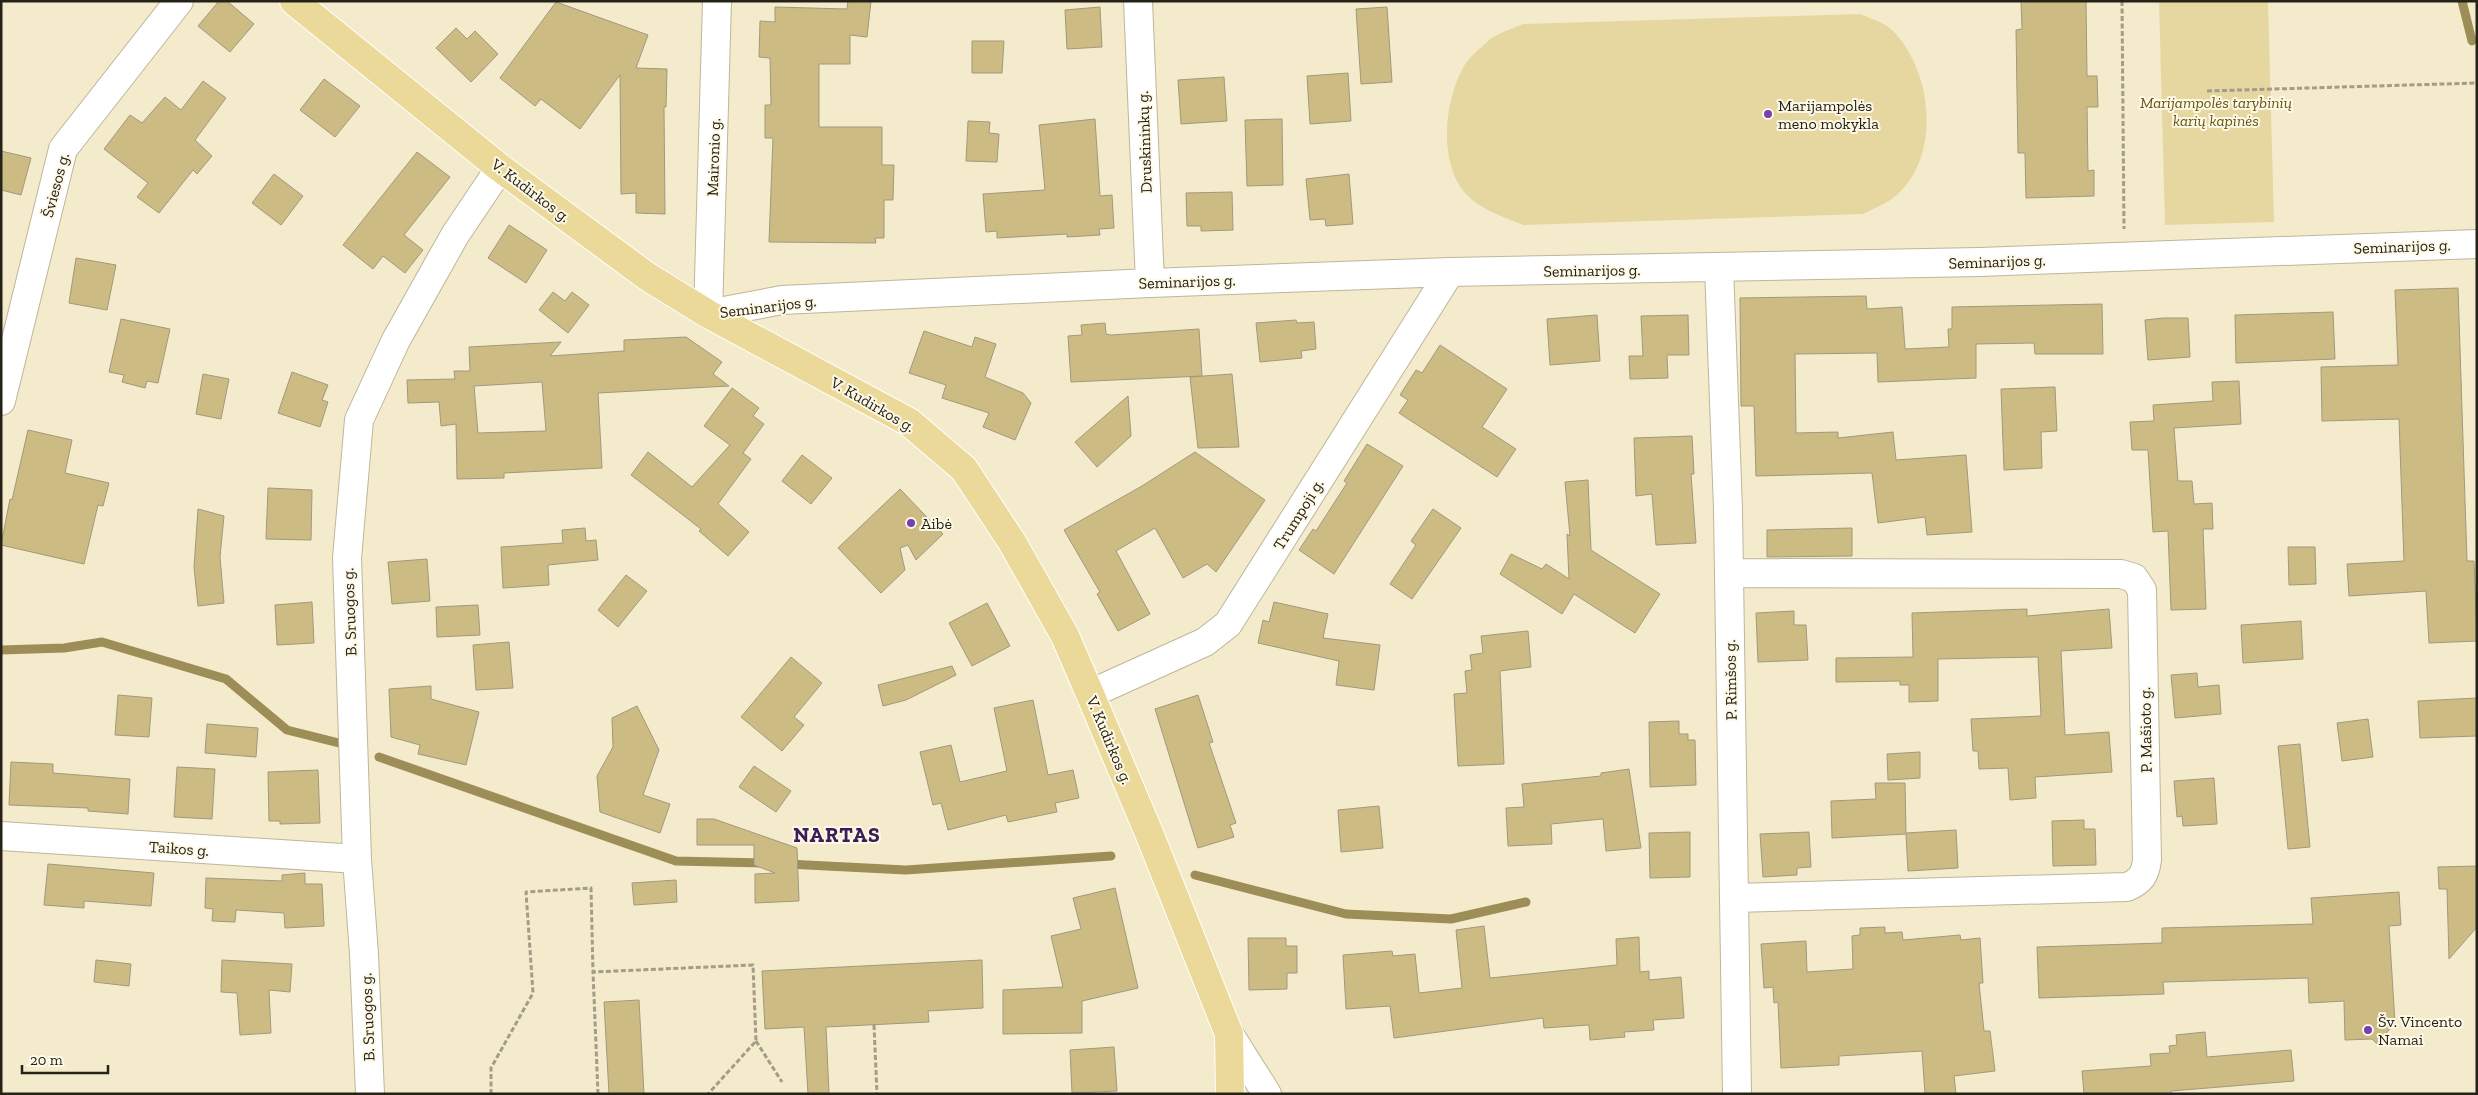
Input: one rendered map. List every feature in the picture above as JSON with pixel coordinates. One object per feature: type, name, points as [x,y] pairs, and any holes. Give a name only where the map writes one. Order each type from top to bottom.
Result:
[{"type":"main road","name":"V. Kudirkos g.","points":[[294,1],[500,168],[648,277],[708,314],[909,422],[964,469],[1012,542],[1065,636],[1090,694],[1149,833],[1229,1034],[1230,1094]]},
{"type":"street","name":"Šviesos g.","points":[[1,402],[63,149],[179,1]]},
{"type":"street","name":"Maironio g.","points":[[708,314],[717,1]]},
{"type":"street","name":"Druskininkų g.","points":[[1138,1],[1150,283]]},
{"type":"street","name":"B. Sruogos g.","points":[[370,1094],[364,954],[357,859],[347,558],[359,420],[400,332],[455,235],[500,168]]},
{"type":"street","name":"Seminarijos g.","points":[[708,314],[782,300],[1150,283],[1450,272],[2124,257],[2477,244]]},
{"type":"street","name":"P. Rimšos g.","points":[[1719,267],[1729,573],[1737,1094]]},
{"type":"street","name":"Trumpoji g.","points":[[1090,694],[1205,642],[1228,624],[1450,272]]},
{"type":"street","name":"P. Mašioto g.","points":[[1729,573],[2121,574],[2134,578],[2142,590],[2147,860],[2145,873],[2138,882],[2127,887],[1734,898]]},
{"type":"street","name":"Taikos g.","points":[[1,836],[357,859]]},
{"type":"street","points":[[1229,1034],[1267,1094]]},
{"type":"path","points":[[2122,1],[2124,257]]},
{"type":"path","points":[[2207,91],[2477,83]]},
{"type":"path","points":[[491,1094],[491,1068],[533,993],[526,892],[591,888],[598,1094]]},
{"type":"path","points":[[594,972],[753,965],[756,1041],[782,1082]]},
{"type":"path","points":[[874,1025],[877,1094]]},
{"type":"path","points":[[708,1094],[756,1041]]},
{"type":"green space","name":"Marijampolės tarybinių karių kapinės","points":[[2159,1],[2268,1],[2274,222],[2165,225]]},
{"type":"green space","points":[[1860,14],[1880,22],[1891,29],[1905,46],[1916,67],[1923,90],[1926,114],[1925,138],[1920,161],[1909,181],[1893,198],[1863,214],[1523,225],[1489,211],[1474,201],[1461,188],[1454,175],[1447,144],[1447,127],[1452,94],[1466,63],[1488,41],[1500,33],[1523,24]]},
{"type":"building","points":[[219,1],[227,1],[254,24],[230,52],[198,26]]},
{"type":"building","points":[[848,1],[871,1],[867,37],[850,35],[850,64],[819,64],[819,127],[882,127],[882,165],[894,165],[893,200],[884,200],[884,238],[875,238],[876,243],[769,242],[773,138],[765,138],[765,105],[771,105],[770,58],[759,57],[760,21],[775,22],[775,7],[847,9]]},
{"type":"building","points":[[2021,1],[2086,1],[2087,76],[2097,76],[2098,107],[2087,107],[2088,171],[2094,170],[2094,196],[2026,198],[2025,153],[2018,153],[2016,30],[2022,29]]},
{"type":"building","points":[[556,2],[648,35],[636,68],[667,69],[666,107],[664,107],[665,214],[636,213],[636,193],[621,194],[620,75],[580,129],[541,99],[535,106],[500,78]]},
{"type":"building","points":[[1100,7],[1102,47],[1067,49],[1065,10]]},
{"type":"building","points":[[1387,7],[1392,82],[1361,84],[1356,9]]},
{"type":"building","points":[[456,28],[467,39],[475,31],[498,54],[471,82],[436,48]]},
{"type":"building","points":[[972,41],[1004,41],[1002,73],[972,73]]},
{"type":"building","points":[[1348,73],[1351,121],[1310,124],[1307,76]]},
{"type":"building","points":[[1224,77],[1227,121],[1181,124],[1178,80]]},
{"type":"building","points":[[324,79],[360,106],[335,137],[300,110]]},
{"type":"building","points":[[203,81],[226,98],[195,140],[212,156],[197,174],[193,170],[159,213],[137,197],[148,183],[104,149],[130,115],[142,123],[165,97],[181,110]]},
{"type":"building","points":[[1095,119],[1100,196],[1112,195],[1114,228],[1099,229],[1100,235],[1067,237],[1067,234],[997,238],[997,231],[986,232],[983,194],[1045,190],[1039,125]]},
{"type":"building","points":[[1282,119],[1283,185],[1247,186],[1245,120]]},
{"type":"building","points":[[968,121],[990,122],[989,133],[999,134],[997,162],[966,161]]},
{"type":"building","points":[[1,151],[31,158],[21,195],[1,190]]},
{"type":"building","points":[[417,152],[450,177],[404,235],[423,250],[405,273],[383,256],[373,269],[343,245]]},
{"type":"building","points":[[274,174],[303,196],[281,225],[252,203]]},
{"type":"building","points":[[1349,174],[1353,224],[1326,226],[1325,219],[1310,220],[1306,179]]},
{"type":"building","points":[[1232,192],[1233,230],[1201,231],[1201,226],[1187,226],[1186,193]]},
{"type":"building","points":[[509,225],[547,250],[526,283],[488,258]]},
{"type":"building","points":[[76,258],[116,265],[107,310],[69,303]]},
{"type":"building","points":[[2458,288],[2467,561],[2474,561],[2477,641],[2429,643],[2426,591],[2349,596],[2347,564],[2404,561],[2399,419],[2322,421],[2321,367],[2398,365],[2395,290]]},
{"type":"building","points":[[553,292],[565,301],[572,292],[589,305],[568,333],[539,310]]},
{"type":"building","points":[[1866,296],[1867,309],[1902,307],[1905,349],[1949,347],[1948,329],[1952,329],[1952,307],[2102,304],[2103,354],[2035,354],[2034,343],[1976,344],[1976,378],[1878,382],[1877,353],[1795,354],[1796,433],[1838,432],[1838,438],[1893,432],[1896,460],[1966,455],[1972,532],[1927,535],[1925,517],[1878,523],[1872,473],[1756,476],[1754,406],[1741,406],[1740,298]]},
{"type":"building","points":[[2333,312],[2335,359],[2236,363],[2235,315]]},
{"type":"building","points":[[1597,315],[1600,361],[1550,365],[1547,319]]},
{"type":"building","points":[[1688,315],[1689,355],[1667,355],[1668,378],[1630,379],[1629,356],[1643,356],[1641,316]]},
{"type":"building","points":[[2188,318],[2190,357],[2148,360],[2145,320]]},
{"type":"building","points":[[121,319],[170,329],[158,383],[147,381],[145,388],[122,382],[124,375],[109,372]]},
{"type":"building","points":[[1296,320],[1297,323],[1314,322],[1316,349],[1301,351],[1302,358],[1260,362],[1256,323]]},
{"type":"building","points":[[1105,323],[1106,334],[1111,335],[1199,329],[1202,376],[1071,382],[1068,336],[1082,335],[1081,325]]},
{"type":"building","points":[[924,331],[972,347],[975,337],[996,344],[985,377],[1023,393],[1031,403],[1015,440],[983,427],[989,413],[942,398],[946,385],[909,373]]},
{"type":"building","points":[[686,337],[722,362],[713,374],[729,386],[598,393],[602,468],[504,473],[504,478],[457,479],[456,424],[441,426],[439,402],[408,403],[407,380],[455,379],[454,371],[470,371],[469,347],[561,342],[550,356],[624,351],[624,340]],"holes":[[[542,382],[546,431],[478,433],[474,386]]]},
{"type":"building","points":[[1440,345],[1507,389],[1482,427],[1516,449],[1497,477],[1399,413],[1408,400],[1400,395],[1416,370],[1422,373]]},
{"type":"building","points":[[292,372],[328,385],[322,400],[328,402],[320,427],[278,413]]},
{"type":"building","points":[[203,374],[229,379],[221,419],[196,414]]},
{"type":"building","points":[[1232,374],[1239,447],[1198,448],[1190,377]]},
{"type":"building","points":[[2239,381],[2241,424],[2174,428],[2178,481],[2192,481],[2194,504],[2212,503],[2213,529],[2203,529],[2206,609],[2171,610],[2168,531],[2153,532],[2148,450],[2132,450],[2130,422],[2154,421],[2153,405],[2213,401],[2212,382]]},
{"type":"building","points":[[2055,387],[2057,431],[2041,432],[2042,468],[2004,470],[2001,389]]},
{"type":"building","points":[[732,388],[759,408],[753,416],[764,424],[743,453],[751,459],[718,504],[749,532],[728,556],[699,531],[701,529],[631,475],[648,452],[692,487],[730,445],[704,426]]},
{"type":"building","points":[[1128,396],[1131,436],[1097,467],[1075,442]]},
{"type":"building","points":[[28,430],[72,440],[65,473],[109,483],[103,506],[98,505],[84,564],[1,545],[10,499],[12,500]]},
{"type":"building","points":[[1692,436],[1694,474],[1691,474],[1696,543],[1656,545],[1652,494],[1636,496],[1634,438]]},
{"type":"building","points":[[1367,444],[1403,466],[1334,574],[1299,550],[1313,529],[1316,531],[1347,483],[1344,481]]},
{"type":"building","points":[[1195,452],[1265,500],[1216,572],[1207,564],[1183,578],[1155,528],[1116,551],[1150,614],[1118,631],[1097,594],[1100,592],[1064,530],[1142,486]]},
{"type":"building","points":[[802,455],[832,478],[811,504],[782,481]]},
{"type":"building","points":[[1588,480],[1591,550],[1660,594],[1635,633],[1574,594],[1562,614],[1500,574],[1511,554],[1542,569],[1546,564],[1569,579],[1567,534],[1570,536],[1565,482]]},
{"type":"building","points":[[268,488],[312,490],[311,540],[266,539]]},
{"type":"building","points":[[900,489],[943,534],[916,560],[908,545],[900,548],[905,570],[881,593],[838,548]]},
{"type":"building","points":[[198,509],[224,516],[220,557],[224,603],[198,606],[194,567]]},
{"type":"building","points":[[1433,509],[1461,528],[1412,599],[1390,584],[1416,545],[1411,541]]},
{"type":"building","points":[[585,528],[586,541],[596,540],[598,560],[548,565],[549,585],[503,588],[501,547],[563,543],[562,530]]},
{"type":"building","points":[[1852,528],[1852,556],[1767,557],[1767,530]]},
{"type":"building","points":[[2288,547],[2315,547],[2316,584],[2289,585]]},
{"type":"building","points":[[427,559],[430,601],[392,604],[388,562]]},
{"type":"building","points":[[626,575],[647,591],[618,627],[598,610]]},
{"type":"building","points":[[312,602],[314,643],[277,645],[275,605]]},
{"type":"building","points":[[1274,602],[1328,614],[1323,638],[1380,645],[1374,690],[1336,685],[1339,661],[1258,643],[1263,620],[1269,622]]},
{"type":"building","points":[[987,603],[1010,646],[972,666],[949,623]]},
{"type":"building","points":[[478,605],[480,635],[437,637],[436,607]]},
{"type":"building","points":[[2027,609],[2027,616],[2109,609],[2112,648],[2061,651],[2065,735],[2109,732],[2112,772],[2035,777],[2036,798],[2010,800],[2008,768],[1979,769],[1978,751],[1973,751],[1971,719],[2041,716],[2038,657],[1938,659],[1938,701],[1909,702],[1909,685],[1900,685],[1900,681],[1836,682],[1836,658],[1913,657],[1912,613]]},
{"type":"building","points":[[1794,611],[1794,625],[1806,625],[1808,660],[1758,662],[1756,613]]},
{"type":"building","points":[[2301,621],[2303,659],[2243,663],[2241,625]]},
{"type":"building","points":[[1528,631],[1531,667],[1500,671],[1504,764],[1458,766],[1454,694],[1467,693],[1465,671],[1472,670],[1470,655],[1483,653],[1481,636]]},
{"type":"building","points":[[509,642],[513,688],[476,690],[473,645]]},
{"type":"building","points":[[791,657],[822,683],[794,717],[804,725],[782,751],[741,717]]},
{"type":"building","points":[[952,666],[956,675],[906,700],[883,706],[878,685]]},
{"type":"building","points":[[2197,673],[2198,687],[2219,685],[2221,714],[2175,718],[2171,675]]},
{"type":"building","points":[[431,686],[431,699],[479,712],[466,765],[418,754],[420,745],[391,737],[389,689]]},
{"type":"building","points":[[118,695],[152,698],[149,737],[115,735]]},
{"type":"building","points":[[1198,695],[1213,742],[1209,743],[1236,823],[1230,825],[1234,837],[1198,848],[1155,709]]},
{"type":"building","points":[[2477,698],[2477,736],[2420,738],[2418,701]]},
{"type":"building","points":[[1033,700],[1048,775],[1073,770],[1079,798],[1055,803],[1057,812],[1008,822],[1006,815],[948,830],[941,803],[933,805],[920,752],[951,745],[960,782],[1007,771],[994,708]]},
{"type":"building","points":[[637,706],[659,750],[643,795],[670,804],[660,833],[600,812],[597,776],[613,747],[612,718]]},
{"type":"building","points":[[2368,719],[2373,757],[2342,761],[2337,723]]},
{"type":"building","points":[[1679,721],[1679,734],[1688,734],[1688,740],[1695,740],[1696,785],[1650,787],[1649,722]]},
{"type":"building","points":[[207,724],[258,728],[256,757],[205,753]]},
{"type":"building","points":[[2300,744],[2310,847],[2288,849],[2278,746]]},
{"type":"building","points":[[1920,752],[1920,778],[1888,780],[1887,754]]},
{"type":"building","points":[[11,762],[53,764],[53,773],[130,779],[128,814],[88,811],[88,808],[9,805]]},
{"type":"building","points":[[754,766],[791,791],[776,812],[739,787]]},
{"type":"building","points":[[177,767],[215,769],[212,819],[174,817]]},
{"type":"building","points":[[1629,769],[1641,848],[1606,851],[1603,819],[1551,824],[1552,844],[1508,846],[1506,808],[1524,807],[1522,784],[1601,776],[1601,773]]},
{"type":"building","points":[[318,770],[320,823],[280,824],[280,821],[269,821],[268,772]]},
{"type":"building","points":[[2214,778],[2217,824],[2183,826],[2182,816],[2177,817],[2174,781]]},
{"type":"building","points":[[1875,783],[1905,783],[1906,833],[1956,830],[1958,868],[1908,871],[1906,834],[1832,838],[1831,801],[1876,799]]},
{"type":"building","points":[[1379,806],[1383,848],[1341,852],[1338,810]]},
{"type":"building","points":[[697,819],[714,819],[797,848],[799,901],[755,903],[755,874],[775,873],[754,865],[754,845],[697,845]]},
{"type":"building","points":[[2084,820],[2084,829],[2095,829],[2096,865],[2053,866],[2052,821]]},
{"type":"building","points":[[1690,832],[1690,877],[1650,878],[1649,833]]},
{"type":"building","points":[[1809,832],[1811,867],[1797,868],[1797,875],[1763,877],[1760,834]]},
{"type":"building","points":[[48,864],[154,873],[151,906],[84,901],[84,908],[44,905]]},
{"type":"building","points":[[2477,866],[2477,927],[2449,959],[2447,889],[2439,889],[2438,867]]},
{"type":"building","points":[[305,873],[305,884],[322,884],[324,926],[285,928],[284,913],[236,910],[235,922],[212,921],[213,909],[205,908],[206,878],[282,881],[282,875]]},
{"type":"building","points":[[676,880],[677,902],[634,905],[632,883]]},
{"type":"building","points":[[1115,888],[1138,988],[1082,1001],[1082,1033],[1003,1034],[1003,990],[1063,987],[1051,936],[1081,929],[1073,898]]},
{"type":"building","points":[[2399,892],[2401,925],[2389,926],[2395,1023],[2377,1044],[2372,1039],[2345,1040],[2344,1001],[2309,1003],[2308,978],[2163,982],[2164,994],[2039,998],[2037,947],[2162,943],[2162,928],[2313,924],[2311,898]]},
{"type":"building","points":[[1484,926],[1490,978],[1617,965],[1616,939],[1639,937],[1640,972],[1649,971],[1649,980],[1681,977],[1684,1018],[1653,1020],[1654,1030],[1624,1032],[1625,1037],[1590,1040],[1589,1025],[1544,1028],[1543,1018],[1394,1038],[1390,1006],[1346,1009],[1343,955],[1392,951],[1393,956],[1415,954],[1419,993],[1462,988],[1456,930]]},
{"type":"building","points":[[1885,927],[1885,933],[1902,932],[1903,940],[1960,935],[1961,940],[1980,938],[1983,983],[1979,983],[1984,1031],[1990,1031],[1995,1071],[1954,1076],[1956,1094],[1925,1094],[1922,1051],[1839,1056],[1839,1065],[1781,1068],[1778,1002],[1774,1003],[1773,987],[1764,988],[1761,944],[1806,941],[1807,972],[1853,969],[1852,936],[1860,935],[1860,928]]},
{"type":"building","points":[[1248,938],[1286,938],[1286,946],[1297,946],[1297,973],[1287,973],[1287,989],[1249,990]]},
{"type":"building","points":[[96,960],[131,964],[129,986],[94,982]]},
{"type":"building","points":[[222,960],[292,964],[290,992],[269,990],[271,1033],[240,1035],[237,993],[221,992]]},
{"type":"building","points":[[982,960],[983,1008],[928,1011],[929,1022],[826,1027],[829,1094],[808,1094],[804,1027],[765,1029],[762,971]]},
{"type":"building","points":[[639,1000],[644,1094],[609,1094],[604,1002]]},
{"type":"building","points":[[2205,1032],[2207,1057],[2291,1050],[2294,1081],[2171,1091],[2171,1094],[2084,1094],[2082,1071],[2151,1066],[2150,1054],[2170,1053],[2169,1046],[2177,1045],[2176,1035]]},
{"type":"building","points":[[1114,1047],[1117,1091],[1072,1093],[1070,1050]]},
{"type":"waterway","points":[[2462,1],[2472,41]]},
{"type":"waterway","points":[[1,650],[64,648],[102,642],[226,679],[287,730],[339,743]]},
{"type":"waterway","points":[[379,757],[676,861],[764,863]]},
{"type":"waterway","points":[[787,864],[906,870],[1111,856]]},
{"type":"waterway","points":[[1195,875],[1346,914],[1451,919],[1526,902]]},
{"type":"place","name":"Marijampolės meno mokykla","points":[[1768,114]]},
{"type":"place","name":"Aibė","points":[[911,523]]},
{"type":"place","name":"Šv. Vincento Namai","points":[[2368,1030]]},
{"type":"district","name":"NARTAS","points":[[837,835]]}]
